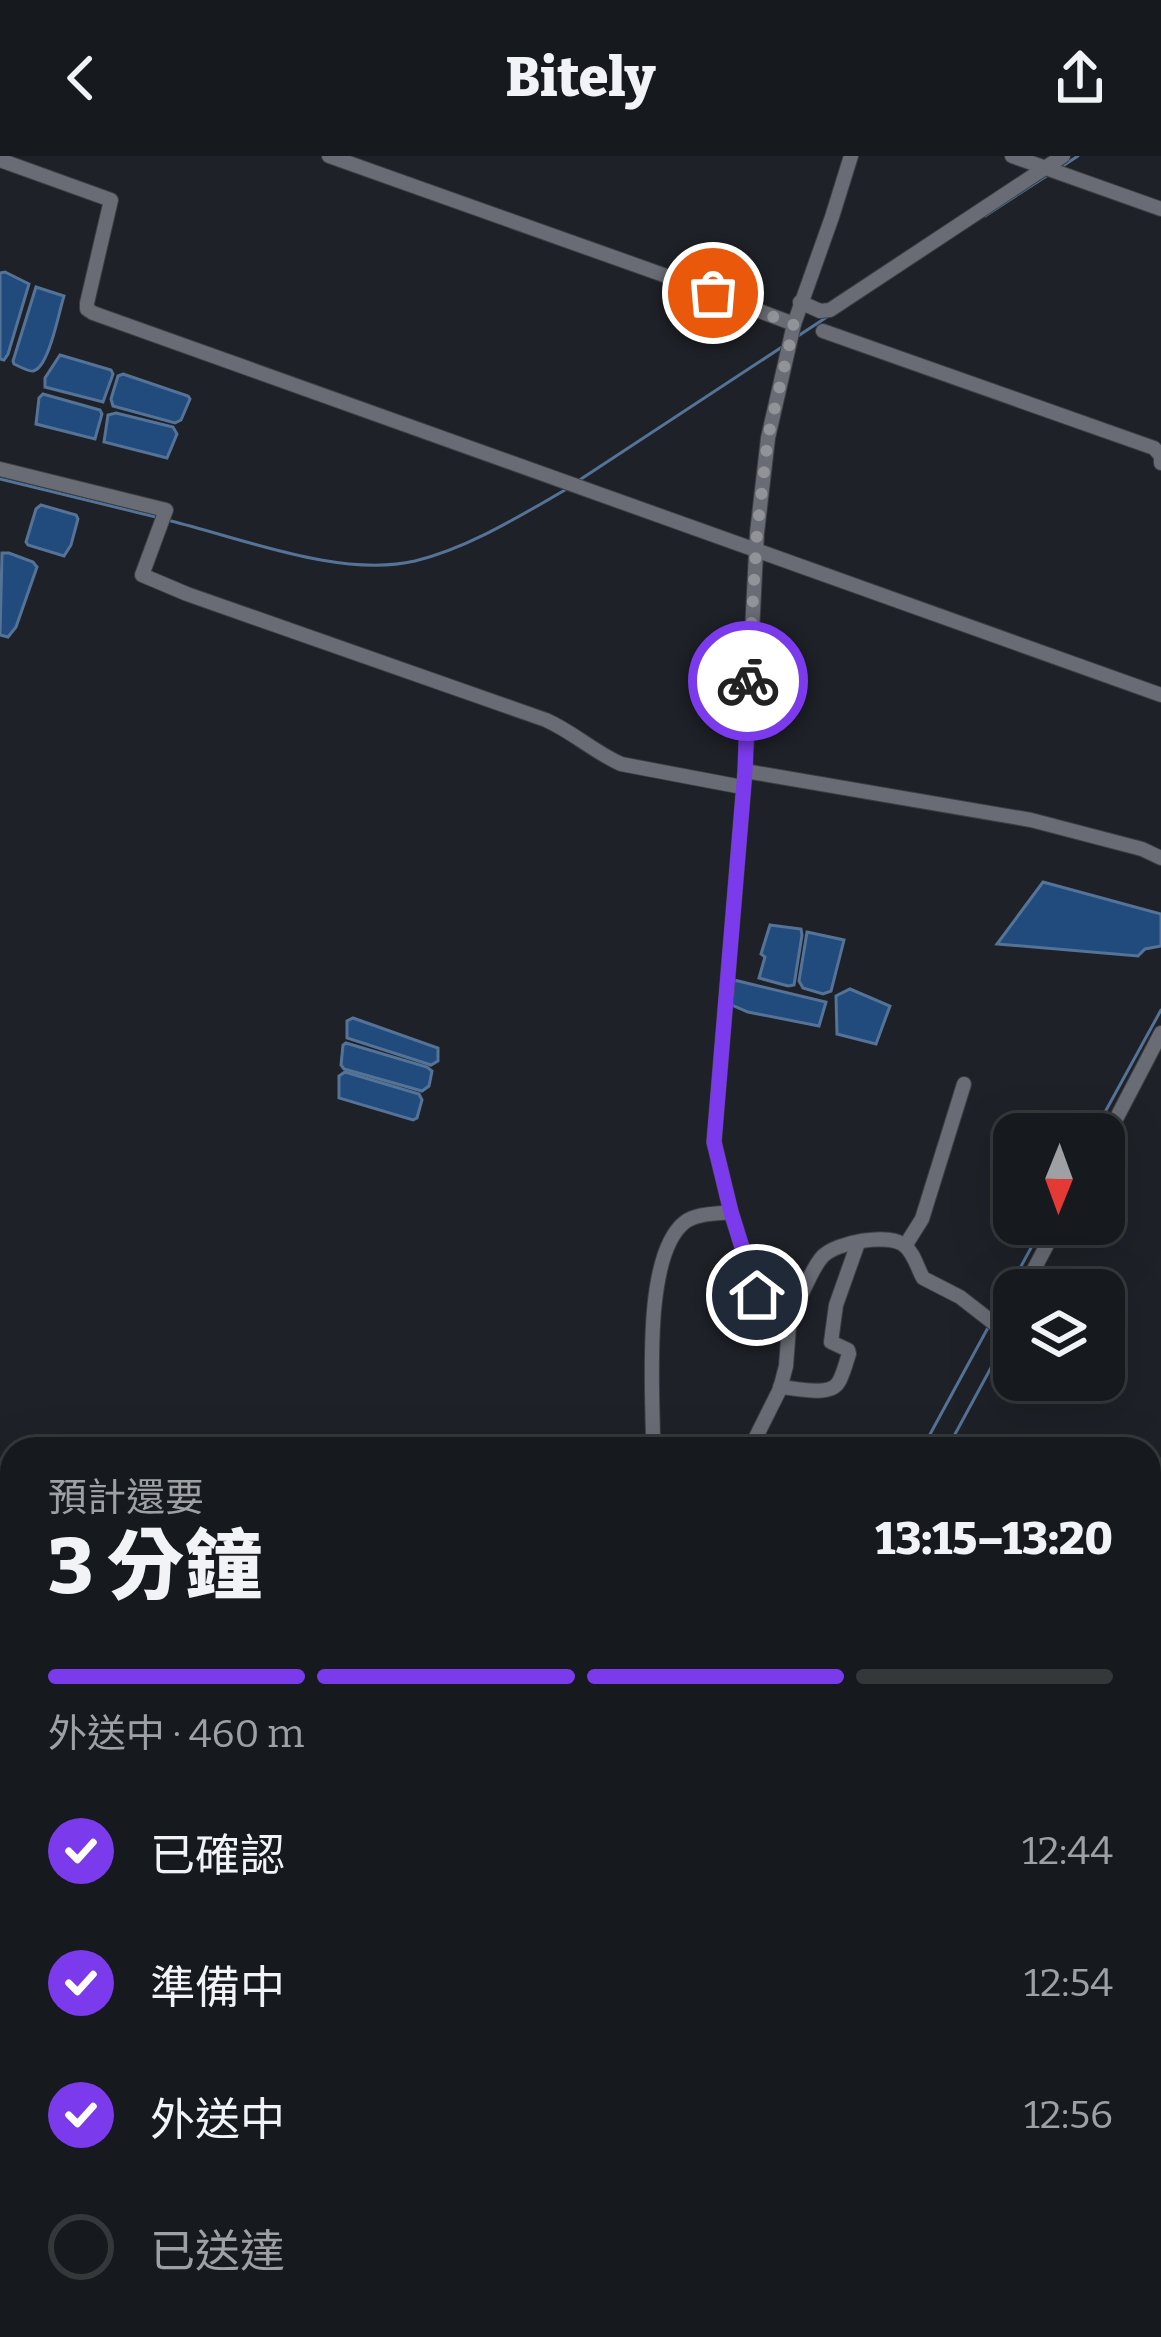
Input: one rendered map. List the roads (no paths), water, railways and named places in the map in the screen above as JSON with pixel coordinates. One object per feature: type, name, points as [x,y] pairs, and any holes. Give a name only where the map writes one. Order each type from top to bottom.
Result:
[{"type":"street","points":[[329,156],[651,270],[792,334]]},
{"type":"street","points":[[756,1437],[786,1366],[790,1313],[757,1295],[714,1142],[756,551],[768,437],[792,334],[850,156]]},
{"type":"street","points":[[1012,156],[1161,209]]},
{"type":"street","points":[[800,302],[830,310],[1050,170],[1063,156]]},
{"type":"street","points":[[0,160],[111,200],[87,309],[1161,695]]},
{"type":"street","points":[[823,331],[1154,448],[1161,463]]},
{"type":"street","points":[[0,469],[166,510],[142,575],[546,720],[621,764],[1030,820],[1142,849],[1161,859]]},
{"type":"street","points":[[1119,1113],[1161,1033]]},
{"type":"street","points":[[905,1246],[922,1219],[964,1084]]},
{"type":"street","points":[[653,1437],[654,1309],[665,1247],[692,1217],[731,1212]]},
{"type":"street","points":[[790,1313],[823,1256],[842,1246],[887,1239],[905,1246],[923,1278],[960,1297],[993,1322]]},
{"type":"street","points":[[780,1387],[823,1390],[838,1384],[849,1354],[831,1342],[832,1318],[858,1243]]},
{"type":"water","points":[[0,273],[29,284],[4,360],[0,359]]},
{"type":"water","points":[[36,287],[64,296],[49,350],[39,368],[31,371],[13,361]]},
{"type":"water","points":[[60,355],[111,370],[103,402],[45,387],[45,378]]},
{"type":"water","points":[[118,376],[188,396],[181,420],[175,423],[113,406]]},
{"type":"water","points":[[43,394],[100,410],[95,439],[36,424]]},
{"type":"water","points":[[108,415],[173,427],[177,434],[167,458],[104,442]]},
{"type":"water","points":[[41,505],[78,519],[64,556],[26,542]]},
{"type":"water","points":[[2,553],[37,567],[8,637],[0,635]]},
{"type":"water","points":[[1043,882],[1161,914],[1161,946],[1145,949],[1138,956],[997,944]]},
{"type":"water","points":[[770,925],[801,929],[794,985],[759,978]]},
{"type":"water","points":[[807,932],[844,940],[831,991],[823,994],[803,988],[799,981]]},
{"type":"water","points":[[734,980],[826,1002],[819,1026],[732,1005]]},
{"type":"water","points":[[850,989],[890,1006],[876,1044],[837,1034],[836,996]]},
{"type":"water","points":[[353,1018],[438,1048],[438,1061],[431,1065],[347,1038],[347,1021]]},
{"type":"water","points":[[346,1043],[427,1067],[432,1071],[429,1086],[422,1091],[344,1069]]},
{"type":"water","points":[[345,1072],[419,1094],[417,1118],[339,1098],[339,1076]]},
{"type":"waterway","points":[[1061,167],[1078,156]]},
{"type":"waterway","points":[[985,216],[1048,175]]},
{"type":"waterway","points":[[798,336],[830,315]]},
{"type":"waterway","points":[[578,481],[785,345]]},
{"type":"waterway","points":[[0,479],[156,517]]},
{"type":"waterway","points":[[171,521],[325,561],[386,565],[454,548],[565,490]]},
{"type":"waterway","points":[[1105,1113],[1161,1010]]},
{"type":"waterway","points":[[1020,1269],[1033,1245]]},
{"type":"waterway","points":[[929,1437],[990,1324]]},
{"type":"waterway","points":[[953,1437],[993,1364]]}]
